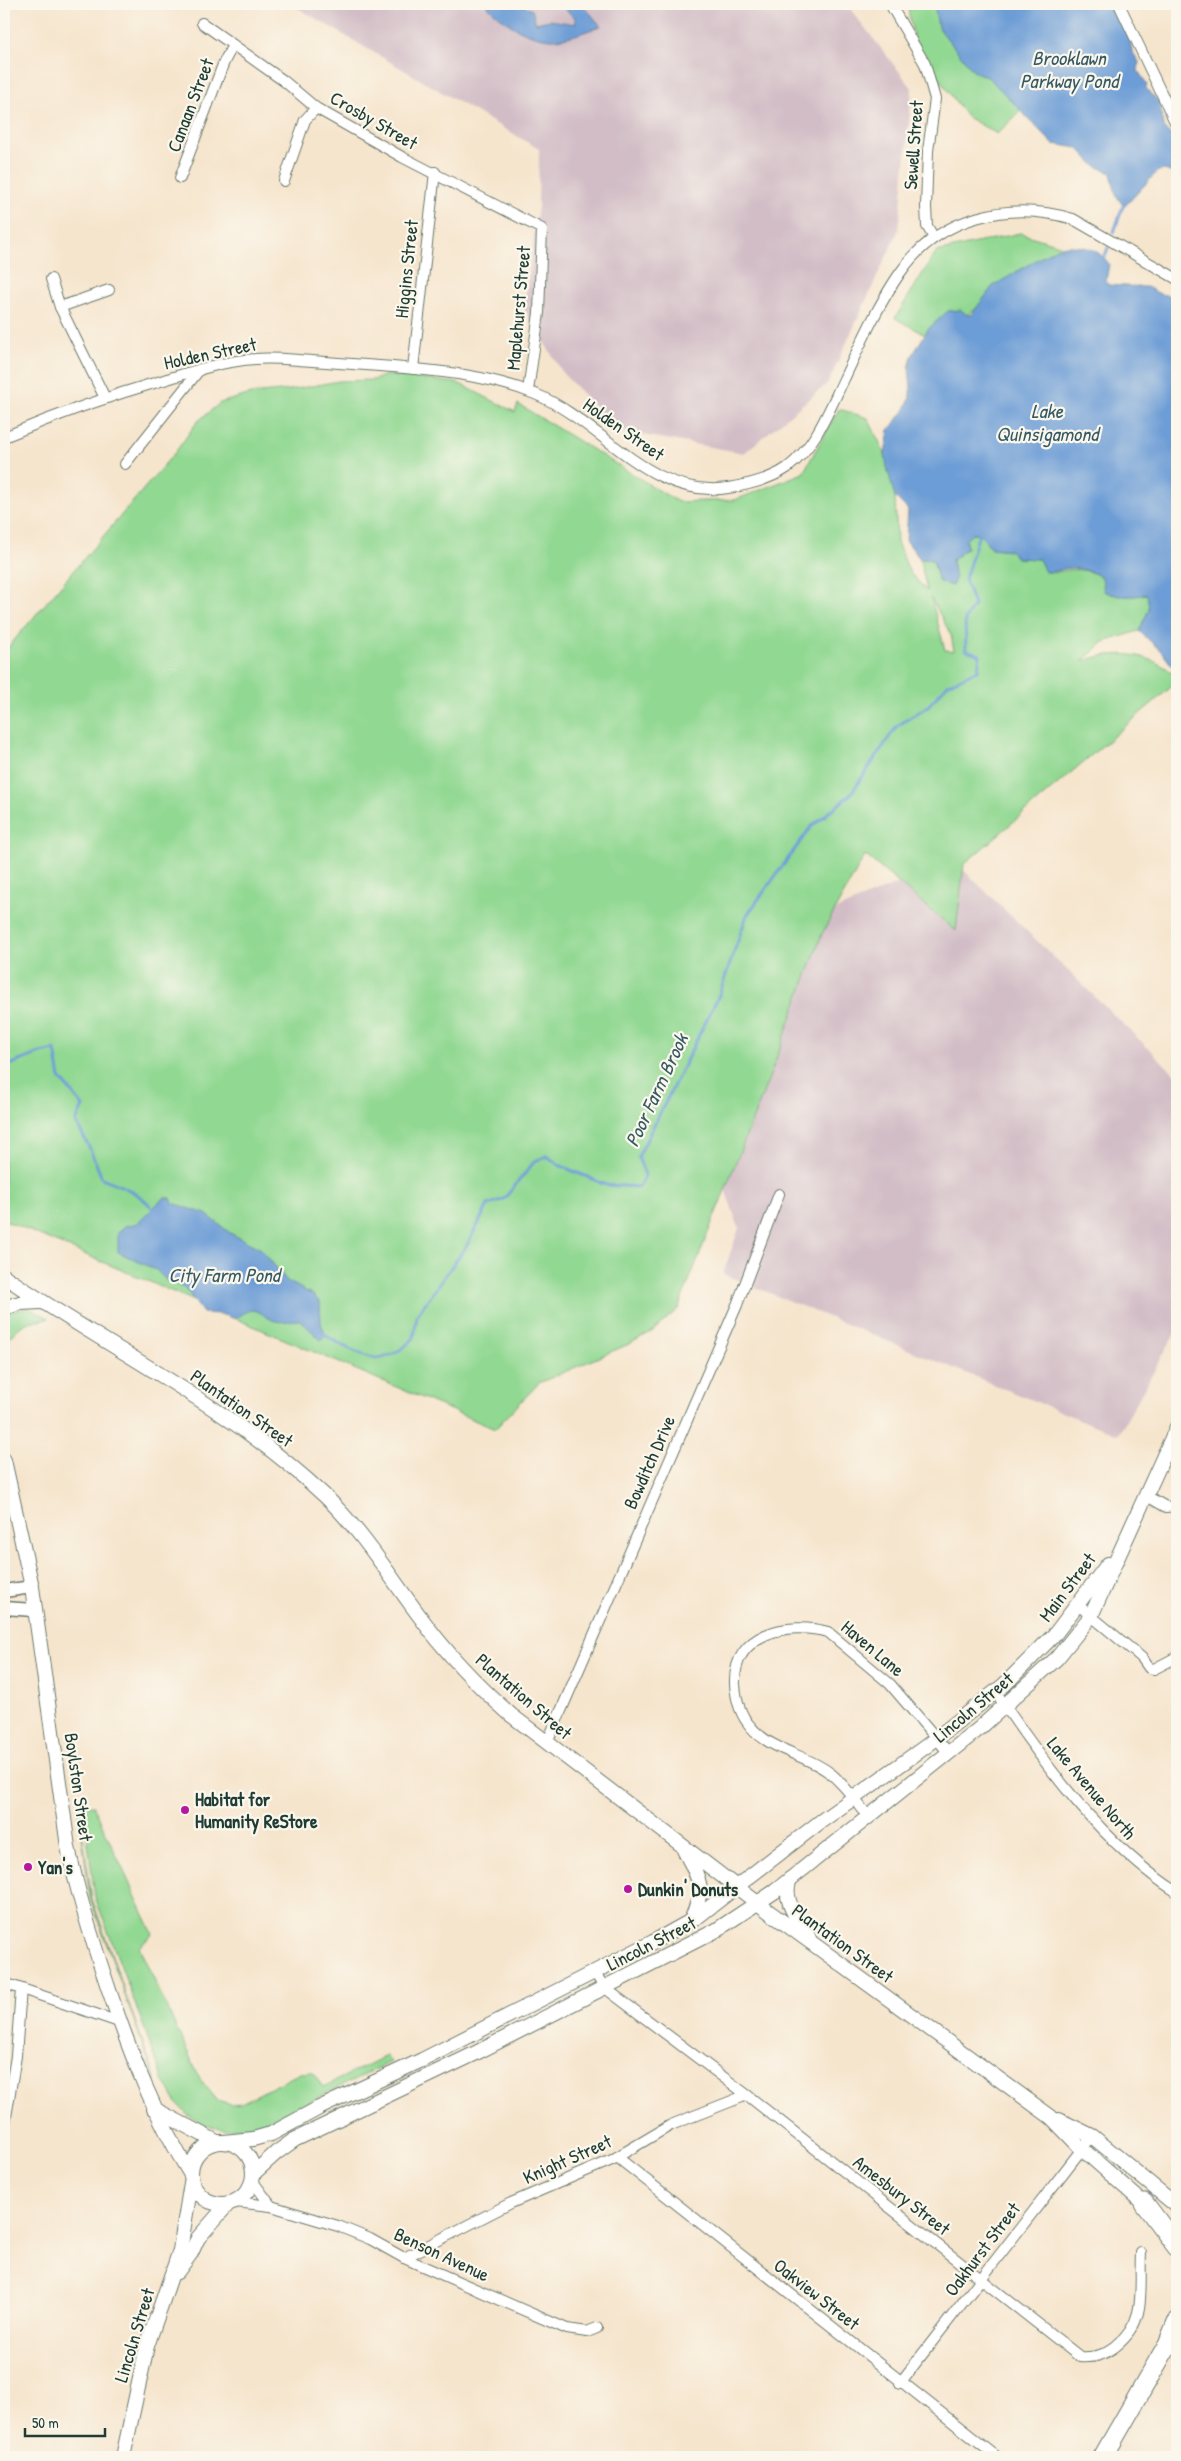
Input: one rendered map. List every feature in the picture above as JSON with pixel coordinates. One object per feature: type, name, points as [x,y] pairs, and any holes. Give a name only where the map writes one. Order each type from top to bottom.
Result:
[{"type":"highway","points":[[1144,2203],[1177,2247]]},
{"type":"highway","points":[[1103,2457],[1172,2337],[1177,2322]]},
{"type":"main road","name":"Plantation Street","points":[[4,1276],[41,1302],[200,1399],[255,1437],[306,1479],[363,1538],[422,1620],[458,1663],[484,1690],[547,1743],[737,1888],[1051,2117],[1082,2148],[1177,2232]]},
{"type":"main road","points":[[4,1308],[20,1303],[41,1302]]},
{"type":"main road","name":"Main Street","points":[[1049,1666],[1091,1616],[1177,1427]]},
{"type":"main road","name":"Boylston Street","points":[[4,1460],[32,1587],[76,1887],[119,2022],[154,2109],[191,2179]]},
{"type":"main road","name":"Main Street","points":[[1031,1658],[1078,1605],[1127,1534]]},
{"type":"main road","name":"Lincoln Street","points":[[220,2142],[253,2139],[271,2134],[319,2108],[411,2066],[692,1920],[737,1888],[853,1798],[936,1739],[996,1691],[1031,1658]]},
{"type":"main road","name":"Lincoln Street","points":[[253,2177],[276,2152],[294,2140],[466,2058],[694,1943],[758,1903],[1006,1706],[1049,1666]]},
{"type":"main road","points":[[681,1845],[700,1882],[700,1902],[692,1920]]},
{"type":"main road","points":[[790,1879],[787,1894],[790,1904],[812,1943]]},
{"type":"main road","points":[[458,2042],[466,2058]]},
{"type":"main road","points":[[411,2066],[418,2081]]},
{"type":"main road","points":[[154,2109],[220,2142]]},
{"type":"main road","name":"Plantation Street","points":[[1051,2117],[1092,2136],[1177,2206]]},
{"type":"main road","points":[[220,2142],[232,2143],[244,2150],[251,2162],[253,2177],[243,2195],[231,2203],[208,2200],[202,2196],[191,2179],[196,2156],[206,2146],[220,2142]]},
{"type":"main road","name":"Lincoln Street","points":[[123,2457],[147,2346],[180,2250],[191,2179]]},
{"type":"main road","name":"Lincoln Street","points":[[170,2283],[192,2253],[198,2238],[231,2203]]},
{"type":"street","name":"Sewell Street","points":[[890,4],[925,64],[935,99],[928,151],[926,207],[926,226],[934,238]]},
{"type":"street","points":[[1119,4],[1177,126]]},
{"type":"street","name":"Crosby Street","points":[[202,23],[316,108],[402,157],[435,172],[542,229]]},
{"type":"street","name":"Canaan Street","points":[[180,178],[224,62],[234,45]]},
{"type":"street","points":[[284,181],[306,120],[316,108]]},
{"type":"street","name":"Higgins Street","points":[[413,369],[435,172]]},
{"type":"street","name":"Holden Street","points":[[4,437],[106,398],[200,369],[264,358],[413,369],[486,379],[528,391],[568,411],[638,463],[681,485],[726,488],[767,478],[786,468],[810,445],[826,418],[855,356],[901,272],[934,238],[962,222],[1011,210],[1060,215],[1074,219],[1177,278]]},
{"type":"street","name":"Maplehurst Street","points":[[528,391],[539,313],[542,229]]},
{"type":"street","points":[[52,279],[60,307],[80,343],[106,398]]},
{"type":"street","points":[[60,307],[109,290]]},
{"type":"street","points":[[125,464],[200,369]]},
{"type":"street","name":"Bowditch Drive","points":[[547,1743],[733,1314],[779,1194]]},
{"type":"street","points":[[1146,1494],[1166,1506],[1177,1506]]},
{"type":"street","points":[[4,1591],[32,1587]]},
{"type":"street","points":[[1078,1605],[1142,1658],[1149,1668],[1154,1669],[1177,1657]]},
{"type":"street","points":[[4,1608],[34,1610]]},
{"type":"street","name":"Haven Lane","points":[[868,1816],[830,1773],[760,1736],[743,1717],[736,1693],[736,1667],[742,1655],[757,1640],[776,1630],[789,1627],[816,1628],[828,1632],[890,1684],[948,1752]]},
{"type":"street","name":"Lake Avenue North","points":[[996,1691],[1068,1789],[1126,1854],[1150,1875],[1177,1892]]},
{"type":"street","name":"Amesbury Street","points":[[594,1972],[605,1988],[747,2095],[1080,2357],[1093,2358],[1107,2353],[1132,2330],[1140,2301],[1141,2253]]},
{"type":"street","points":[[4,1983],[119,2022]]},
{"type":"street","points":[[4,2129],[16,2056],[21,1989]]},
{"type":"street","name":"Knight Street","points":[[404,2258],[511,2203],[617,2157],[671,2126],[747,2095]]},
{"type":"street","name":"Oakhurst Street","points":[[900,2383],[1092,2136]]},
{"type":"street","name":"Oakview Street","points":[[617,2157],[900,2383],[997,2457]]},
{"type":"street","points":[[253,2177],[271,2206]]},
{"type":"street","name":"Benson Avenue","points":[[231,2203],[271,2206],[338,2226],[404,2258],[567,2329],[587,2332],[597,2328]]},
{"type":"shaded area","points":[[291,4],[847,5],[912,88],[899,229],[828,383],[744,453],[620,431],[564,375],[524,309],[538,207],[539,149]]},
{"type":"shaded area","points":[[953,860],[1177,1076],[1177,1330],[1118,1435],[723,1274],[739,1228],[714,1159],[831,912]]},
{"type":"green space","points":[[907,4],[963,4],[1029,103],[997,134],[967,117],[915,46]]},
{"type":"green space","points":[[1020,233],[1069,248],[931,338],[895,318],[936,252]]},
{"type":"green space","points":[[387,375],[458,383],[515,412],[518,404],[678,502],[735,500],[803,473],[839,409],[868,418],[894,473],[897,542],[910,573],[927,591],[920,559],[933,560],[939,582],[955,579],[952,560],[967,548],[966,540],[973,533],[980,534],[991,548],[1010,550],[1017,558],[1039,559],[1054,573],[1066,570],[1084,570],[1102,577],[1104,591],[1148,594],[1149,609],[1139,631],[1104,642],[1082,661],[1107,655],[1132,655],[1156,662],[1167,668],[1177,677],[1177,682],[964,864],[956,931],[865,855],[822,934],[771,1073],[678,1309],[653,1331],[629,1344],[539,1383],[495,1429],[4,1220],[4,652],[177,450],[197,422],[220,403],[251,394],[290,390],[339,381],[373,380]],"holes":[[[931,598],[951,635],[954,651],[945,650]]]},
{"type":"green space","points":[[28,1308],[49,1318],[29,1322],[21,1326],[4,1347],[4,1313]]},
{"type":"green space","points":[[78,1805],[92,1899],[156,2081],[90,1898]]},
{"type":"green space","points":[[93,1805],[153,1934],[139,1947],[200,2079],[217,2100],[231,2104],[241,2103],[300,2073],[312,2072],[323,2087],[386,2056],[391,2062],[263,2124],[226,2130],[204,2125],[188,2115],[177,2104],[164,2081],[95,1897],[83,1806]]},
{"type":"water","points":[[486,4],[518,4],[532,10],[536,23],[550,20],[576,24],[575,18],[560,4],[582,4],[601,26],[563,38],[541,38],[515,28],[499,17]]},
{"type":"water","name":"Brooklawn Parkway Pond","points":[[934,4],[1114,4],[1128,27],[1132,51],[1139,62],[1138,71],[1147,84],[1146,88],[1159,102],[1164,128],[1177,141],[1177,175],[1165,170],[1158,171],[1124,207],[1116,195],[1111,173],[1094,165],[1078,148],[1053,144],[989,78],[973,71],[938,27]]},
{"type":"water","name":"Lake Quinsigamond","points":[[1066,246],[1085,247],[1100,254],[1109,264],[1106,281],[1108,285],[1147,287],[1160,294],[1177,297],[1177,672],[1161,651],[1139,631],[1149,609],[1147,594],[1137,596],[1114,595],[1104,591],[1102,577],[1081,569],[1069,568],[1045,572],[1039,559],[1017,558],[1010,550],[991,548],[980,534],[973,533],[966,540],[967,548],[952,560],[955,579],[952,586],[939,582],[933,560],[920,559],[906,540],[908,510],[895,497],[885,455],[889,430],[904,411],[909,401],[911,388],[909,368],[912,356],[928,329],[948,311],[961,310],[967,315],[971,315],[993,286],[1056,248]]},
{"type":"water","name":"City Farm Pond","points":[[163,1198],[171,1198],[173,1203],[206,1214],[230,1233],[261,1249],[287,1281],[313,1295],[320,1302],[321,1323],[326,1336],[321,1340],[300,1320],[275,1321],[253,1310],[236,1319],[220,1314],[203,1313],[185,1288],[166,1280],[156,1270],[118,1252],[118,1232],[125,1226],[138,1223]]},
{"type":"waterway","points":[[1114,232],[1124,203]]},
{"type":"waterway","points":[[1103,261],[1108,248]]},
{"type":"waterway","name":"Poor Farm Brook","points":[[324,1334],[351,1350],[375,1358],[390,1355],[407,1345],[414,1338],[417,1315],[467,1245],[488,1205],[504,1199],[535,1161],[547,1156],[559,1165],[606,1185],[639,1187],[645,1175],[638,1157],[719,995],[747,915],[811,827],[850,795],[897,726],[928,706],[948,684],[978,670],[980,655],[966,650],[965,619],[974,605],[965,579],[981,532]]},
{"type":"waterway","name":"Poor Farm Brook","points":[[4,1067],[40,1053],[55,1050],[60,1078],[83,1106],[76,1122],[102,1178],[138,1195],[155,1212]]},
{"type":"place","name":"Habitat for Humanity ReStore","points":[[185,1810]]},
{"type":"place","name":"Yan's","points":[[28,1867]]},
{"type":"place","name":"Dunkin' Donuts","points":[[628,1889]]}]
